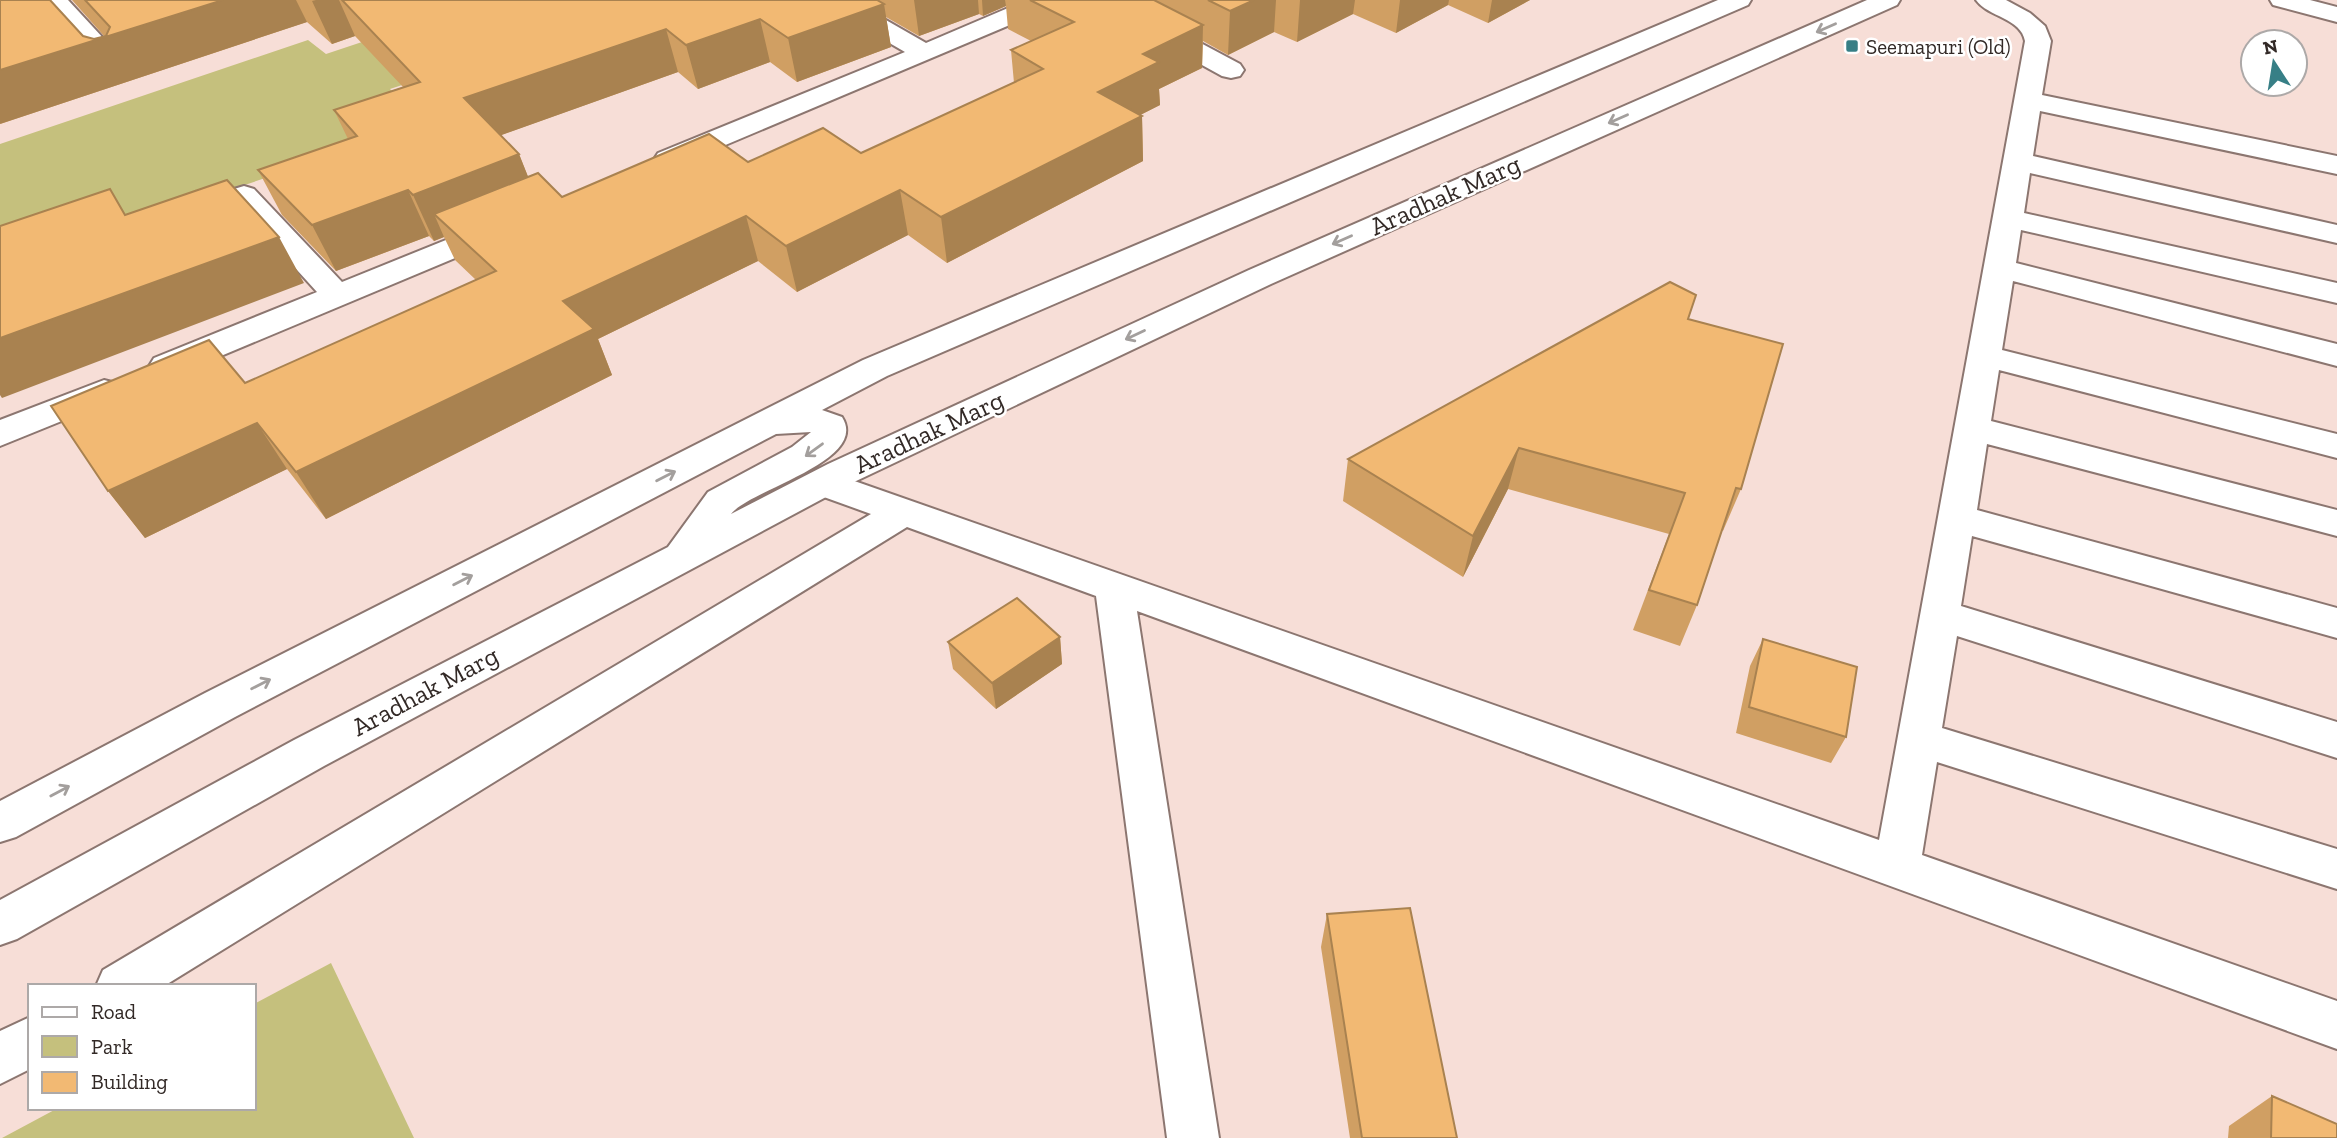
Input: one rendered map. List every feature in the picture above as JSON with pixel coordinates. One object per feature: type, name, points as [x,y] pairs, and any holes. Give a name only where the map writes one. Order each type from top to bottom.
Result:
[{"type":"street","points":[[833,0],[925,53]]},
{"type":"street","points":[[644,169],[1048,0]]},
{"type":"street","points":[[1102,0],[1231,71]]},
{"type":"street","points":[[0,823],[220,705],[875,368],[1740,0]]},
{"type":"street","name":"Aradhak Marg","points":[[0,924],[309,753],[823,483],[1260,277],[1888,0]]},
{"type":"street","points":[[1896,868],[2038,41],[2036,31],[2021,18],[1988,0]]},
{"type":"street","points":[[2282,0],[2337,15]]},
{"type":"street","points":[[43,1],[120,72]]},
{"type":"street","points":[[2026,100],[2337,165]]},
{"type":"street","points":[[2017,161],[2337,234]]},
{"type":"street","points":[[244,195],[338,296]]},
{"type":"street","points":[[0,434],[529,217]]},
{"type":"street","points":[[2007,218],[2337,293]]},
{"type":"street","points":[[1999,268],[2337,355]]},
{"type":"street","points":[[1984,356],[2337,446]]},
{"type":"street","points":[[680,558],[722,501],[805,456],[828,439],[830,425],[816,420],[770,422]]},
{"type":"street","points":[[1972,428],[2337,523]]},
{"type":"street","points":[[823,483],[2337,1025]]},
{"type":"street","points":[[123,984],[904,512]]},
{"type":"street","points":[[1956,519],[2337,623]]},
{"type":"street","points":[[1114,586],[1193,1138]]},
{"type":"street","points":[[1940,615],[2337,740]]},
{"type":"street","points":[[1919,739],[2337,869]]},
{"type":"street","points":[[0,1059],[28,1042]]},
{"type":"green space","points":[[488,0],[632,10],[390,89],[424,125],[38,254],[0,229],[0,144],[308,40],[326,54]]},
{"type":"green space","points":[[331,963],[414,1138],[2,1138],[54,1110],[256,1110],[256,1003]]},
{"type":"building","points":[[0,0],[50,0],[83,36],[94,39],[106,36],[110,27],[85,0],[223,0],[0,70]]},
{"type":"building","points":[[342,0],[877,0],[884,4],[788,38],[760,19],[686,45],[666,29],[464,98],[519,154],[413,195],[408,190],[312,225],[258,170],[357,136],[334,110],[420,82]]},
{"type":"building","points":[[1030,0],[1154,0],[1203,25],[1143,54],[1159,62],[1098,92],[1142,116],[941,217],[900,190],[786,246],[746,216],[563,301],[594,329],[296,472],[257,423],[108,491],[51,406],[209,340],[245,383],[496,271],[434,214],[538,173],[562,197],[709,134],[748,162],[823,128],[861,153],[1043,69],[1011,50],[1074,22]]},
{"type":"building","points":[[1208,0],[1254,0],[1230,11]]},
{"type":"building","points":[[227,180],[279,237],[0,338],[0,226],[110,189],[125,215]]},
{"type":"building","points":[[1670,282],[1696,295],[1688,319],[1783,344],[1741,489],[1736,488],[1697,605],[1649,590],[1685,493],[1519,448],[1473,536],[1348,459]]},
{"type":"building","points":[[1017,598],[1060,637],[992,683],[948,642]]},
{"type":"building","points":[[1763,639],[1857,667],[1846,737],[1749,707]]},
{"type":"building","points":[[1410,908],[1457,1138],[1362,1138],[1327,914]]},
{"type":"building","points":[[2272,1096],[2337,1124],[2337,1138],[2271,1138]]},
{"type":"place","name":"Seemapuri (Old)","points":[[1852,46]]}]
